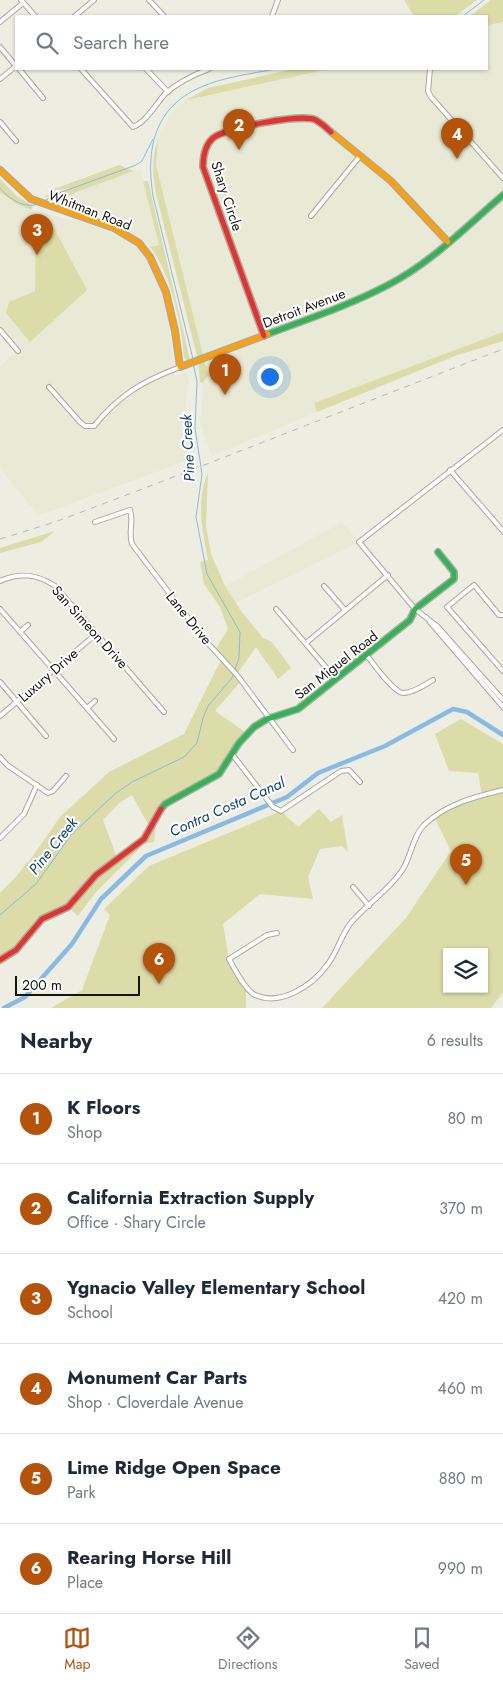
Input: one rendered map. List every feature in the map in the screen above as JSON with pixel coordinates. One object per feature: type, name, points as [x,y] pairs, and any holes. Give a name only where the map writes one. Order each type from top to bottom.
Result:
[{"type":"street","points":[[76,15],[94,0]]},
{"type":"street","points":[[148,0],[163,15]]},
{"type":"street","points":[[272,15],[278,0]]},
{"type":"street","points":[[0,22],[22,1],[34,15]]},
{"type":"street","points":[[0,47],[15,65]]},
{"type":"street","points":[[0,79],[15,68]]},
{"type":"street","points":[[19,70],[42,98]]},
{"type":"street","points":[[82,70],[132,128],[139,125],[168,92],[180,82],[207,70]]},
{"type":"street","points":[[147,70],[168,92]]},
{"type":"street","points":[[430,70],[428,91],[431,97],[503,178]]},
{"type":"street","name":"Shary Circle","points":[[264,336],[203,167],[203,157],[207,147],[212,139],[224,132],[304,117],[315,119],[391,181],[448,242]]},
{"type":"street","points":[[0,122],[16,141]]},
{"type":"street","points":[[311,216],[360,156]]},
{"type":"street","name":"Whitman Road","points":[[0,170],[20,191],[37,202],[125,233],[151,255],[162,280],[177,338],[180,367]]},
{"type":"street","name":"Detroit Avenue","points":[[49,387],[86,426],[94,426],[130,391],[149,378],[343,306],[390,284],[448,242],[503,195]]},
{"type":"street","points":[[1,334],[18,351]]},
{"type":"street","points":[[503,430],[359,542],[415,609],[430,622],[503,707]]},
{"type":"street","points":[[450,470],[503,531]]},
{"type":"street","name":"Lane Drive","points":[[95,522],[130,510],[132,517],[129,536],[132,544],[293,750]]},
{"type":"street","name":"San Miguel Road","points":[[0,960],[16,950],[42,919],[68,906],[96,875],[144,840],[157,813],[165,804],[219,774],[232,754],[254,727],[267,719],[298,709],[410,620],[415,609],[454,579],[454,572],[438,552]]},
{"type":"street","name":"San Simeon Drive","points":[[0,581],[11,576],[25,575],[47,580],[55,586],[164,712]]},
{"type":"street","points":[[306,643],[388,575]]},
{"type":"street","points":[[324,586],[345,610]]},
{"type":"street","points":[[503,615],[499,615],[474,586],[447,607],[503,671]]},
{"type":"street","points":[[0,609],[114,739]]},
{"type":"street","points":[[276,609],[336,680]]},
{"type":"street","points":[[430,622],[438,626],[503,700]]},
{"type":"street","points":[[20,632],[28,625]]},
{"type":"street","name":"Luxury Drive","points":[[0,716],[96,634]]},
{"type":"street","points":[[367,656],[395,690],[402,693],[410,692],[433,680]]},
{"type":"street","points":[[498,665],[503,661]]},
{"type":"street","points":[[0,682],[46,736]]},
{"type":"street","points":[[87,708],[95,702]]},
{"type":"street","points":[[232,754],[273,807],[281,811],[341,771],[349,770],[360,782]]},
{"type":"street","points":[[0,757],[8,765],[48,792],[53,791],[66,776]]},
{"type":"street","points":[[0,838],[24,814],[37,784]]},
{"type":"street","points":[[277,933],[267,935],[229,959],[246,987],[255,995],[274,1002],[289,998],[319,975],[329,963],[350,924],[389,887],[402,869],[423,826],[454,805],[467,799],[503,790]]},
{"type":"street","points":[[353,887],[369,906]]},
{"type":"shaded area","points":[[503,22],[503,332],[315,403],[317,412],[212,456],[200,422],[203,383],[208,375],[156,165],[158,139],[171,113],[186,100],[209,93],[324,70],[488,70],[488,25]]},
{"type":"shaded area","points":[[140,169],[159,245],[150,247],[124,227],[53,201]]},
{"type":"shaded area","points":[[0,192],[17,204],[31,210],[85,223],[128,239],[150,260],[162,292],[168,319],[175,376],[186,372],[189,382],[181,431],[188,460],[43,514],[37,513],[0,469],[0,367],[17,351],[0,330]]},
{"type":"shaded area","points":[[342,522],[359,542],[236,603],[225,586]]},
{"type":"green space","points":[[404,0],[477,0],[456,15],[413,15]]},
{"type":"green space","points":[[491,0],[503,0],[503,22],[488,25],[488,15],[471,15]]},
{"type":"green space","points":[[289,70],[324,70],[186,100],[208,88]]},
{"type":"green space","points":[[158,139],[156,165],[208,375],[203,383],[200,382],[198,360],[156,194],[153,167]]},
{"type":"green space","points":[[119,165],[134,171],[55,200],[44,196],[71,188],[46,192]]},
{"type":"green space","points":[[0,179],[17,196],[33,206],[31,210],[17,204],[0,192]]},
{"type":"green space","points":[[143,181],[148,181],[190,360],[188,361],[184,358],[178,315],[169,285],[164,271],[150,247],[159,245]]},
{"type":"green space","points":[[36,222],[54,228],[87,290],[30,342],[6,313],[9,302],[35,291]]},
{"type":"green space","points":[[503,332],[503,341],[455,356],[317,412],[314,403]]},
{"type":"green space","points":[[208,472],[206,526],[211,554],[225,586],[241,611],[263,638],[272,642],[291,668],[278,679],[256,647],[237,674],[241,681],[215,711],[248,734],[219,774],[165,804],[157,813],[154,842],[144,844],[95,893],[78,916],[68,907],[41,921],[16,950],[0,960],[0,893],[28,863],[60,817],[109,772],[184,734],[222,658],[215,650],[228,629],[220,607],[204,584],[200,562],[208,560],[201,516],[204,484]],"holes":[[[132,795],[150,828],[133,850],[118,860],[103,820],[119,803]]]},
{"type":"green space","points":[[55,531],[41,542],[0,553],[0,548]]},
{"type":"green space","points":[[461,719],[503,744],[503,992],[491,1008],[322,1008],[406,918],[451,851],[434,817],[454,805],[482,795],[478,773],[449,771],[435,734]]},
{"type":"green space","points":[[319,809],[331,822],[342,815],[348,852],[342,846],[320,849],[308,877],[313,899],[260,894],[223,924],[229,959],[246,987],[246,1008],[51,1008],[82,990],[110,915],[104,909],[149,866],[281,811],[298,827]]},
{"type":"waterway","name":"Pine Creek","points":[[464,15],[484,0]]},
{"type":"waterway","name":"Pine Creek","points":[[193,359],[153,196],[151,179],[152,147],[156,132],[163,119],[172,106],[185,96],[201,87],[228,78],[270,70]]},
{"type":"waterway","points":[[44,201],[59,193],[136,165],[142,161],[153,139]]},
{"type":"waterway","points":[[0,188],[17,202],[27,205],[38,204]]},
{"type":"waterway","name":"Pine Creek","points":[[0,915],[36,884],[71,835],[116,793],[132,782],[184,757],[197,743],[208,706],[232,678],[239,658],[240,632],[207,574],[196,517],[202,474],[195,428],[197,381],[193,363]]},
{"type":"waterway","name":"Contra Costa Canal","points":[[4,1008],[25,997],[72,944],[101,899],[146,856],[287,797],[318,773],[385,746],[453,709],[467,712],[503,735]]},
{"type":"railway","points":[[0,539],[55,522],[503,349]]},
{"type":"traffic: fast","points":[[268,334],[359,299],[404,276],[434,255],[503,195]]},
{"type":"traffic: fast","points":[[161,809],[165,804],[219,774],[239,743],[254,727],[267,719],[298,709],[410,620],[415,609],[454,579],[454,572],[438,552]]},
{"type":"traffic: slow","points":[[331,132],[391,181],[448,242]]},
{"type":"traffic: slow","points":[[0,170],[31,199],[114,228],[139,243],[150,257],[166,292],[175,331],[180,367],[268,334]]},
{"type":"traffic: jam","points":[[264,336],[203,167],[205,151],[210,141],[220,134],[247,126],[280,120],[308,118],[316,120],[331,132]]},
{"type":"traffic: jam","points":[[0,960],[16,950],[42,919],[68,907],[96,875],[144,839],[161,809]]},
{"type":"place","name":"California Extraction Supply","points":[[239,150]]},
{"type":"place","name":"Monument Car Parts","points":[[457,159]]},
{"type":"place","name":"Ygnacio Valley Elementary School","points":[[37,255]]},
{"type":"place","name":"K Floors","points":[[225,395]]},
{"type":"place","name":"Lime Ridge Open Space","points":[[466,885]]},
{"type":"place","name":"Rearing Horse Hill","points":[[159,984]]}]
